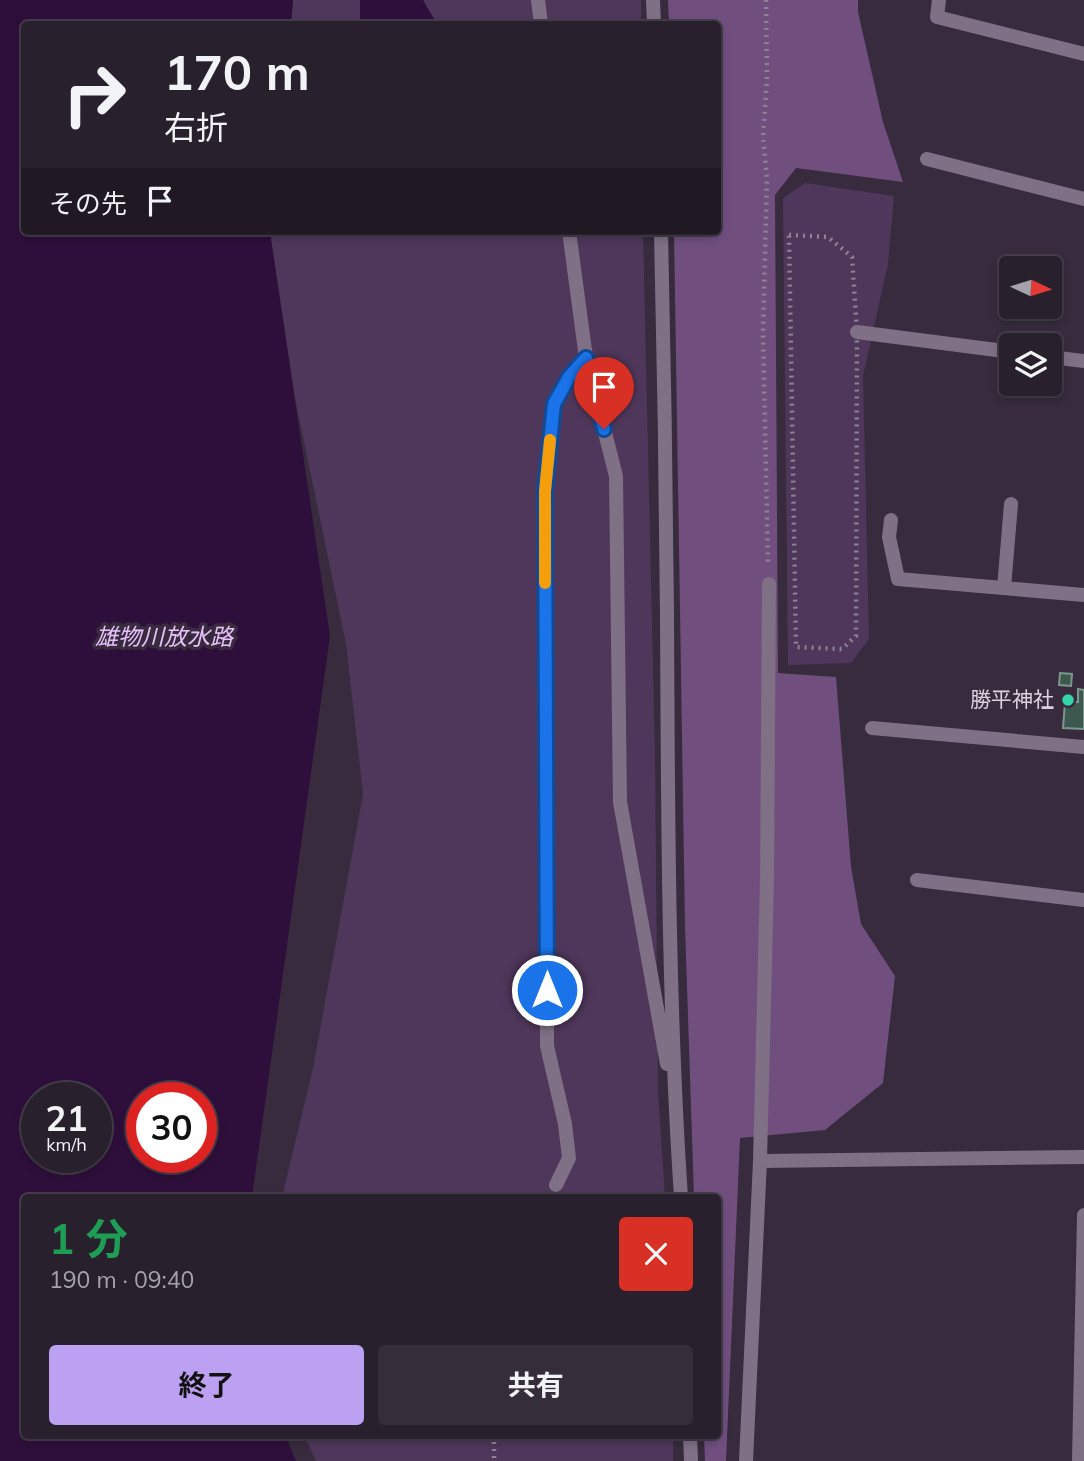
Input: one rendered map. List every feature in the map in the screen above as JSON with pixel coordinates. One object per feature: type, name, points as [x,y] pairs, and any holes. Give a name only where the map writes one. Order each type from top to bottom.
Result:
[{"type":"street","points":[[538,0],[541,21]]},
{"type":"street","points":[[653,0],[654,21]]},
{"type":"street","points":[[939,0],[937,17],[1084,54]]},
{"type":"street","points":[[927,159],[1084,199]]},
{"type":"street","points":[[570,235],[586,358],[616,476],[620,802],[675,1111]]},
{"type":"street","points":[[661,235],[667,528],[668,837],[675,1111],[681,1194]]},
{"type":"street","points":[[857,332],[999,350]]},
{"type":"street","points":[[556,1185],[569,1158],[565,1124],[547,1046],[545,491],[554,404],[569,377],[586,358]]},
{"type":"street","points":[[1062,358],[1084,361]]},
{"type":"street","points":[[1004,588],[1011,504]]},
{"type":"street","points":[[891,520],[889,537],[898,579],[1084,595]]},
{"type":"street","points":[[746,1461],[760,1161],[767,880],[769,584]]},
{"type":"street","points":[[872,728],[1084,747]]},
{"type":"street","points":[[917,880],[1084,900]]},
{"type":"street","points":[[760,1161],[1084,1157]]},
{"type":"street","points":[[1079,1461],[1084,1215]]},
{"type":"street","points":[[690,1439],[691,1461]]},
{"type":"path","points":[[766,0],[767,79],[763,137],[767,179],[763,332],[769,584]]},
{"type":"path","points":[[789,235],[828,237],[852,257],[857,332],[856,636],[842,649],[796,647],[789,235]]},
{"type":"path","points":[[494,1439],[494,1461]]},
{"type":"shaded area","points":[[293,0],[360,0],[360,21],[291,21]]},
{"type":"shaded area","points":[[423,0],[641,0],[641,21],[435,21]]},
{"type":"shaded area","points":[[668,0],[858,0],[858,12],[883,122],[903,182],[796,168],[775,195],[778,673],[836,677],[851,867],[861,924],[895,976],[883,1083],[825,1130],[740,1138],[726,1461],[705,1461],[704,1439],[721,1439],[721,1194],[694,1194],[685,926],[674,235],[721,235],[721,21],[669,21]]},
{"type":"shaded area","points":[[805,183],[894,196],[888,264],[863,376],[869,639],[851,663],[788,665],[783,198]]},
{"type":"shaded area","points":[[272,235],[643,235],[655,756],[658,1091],[665,1194],[283,1194],[313,1068],[363,794],[346,644],[295,398]]},
{"type":"shaded area","points":[[306,1439],[673,1439],[673,1461],[316,1461]]},
{"type":"water","name":"雄物川放水路","points":[[0,0],[293,0],[291,21],[21,21],[21,235],[272,235],[330,636],[252,1194],[21,1194],[21,1439],[287,1439],[296,1461],[0,1461]]},
{"type":"water","points":[[360,0],[423,0],[435,21],[360,21]]},
{"type":"building","points":[[1060,673],[1072,674],[1071,686],[1059,685]]},
{"type":"building","points":[[1078,689],[1084,690],[1084,729],[1063,728],[1065,702],[1078,702]]},
{"type":"slow traffic","points":[[545,583],[545,491],[550,440]]},
{"type":"place","name":"勝平神社","points":[[1068,700]]},
{"type":"route","points":[[547,990],[545,491],[554,404],[569,377],[586,358],[604,429]]}]
